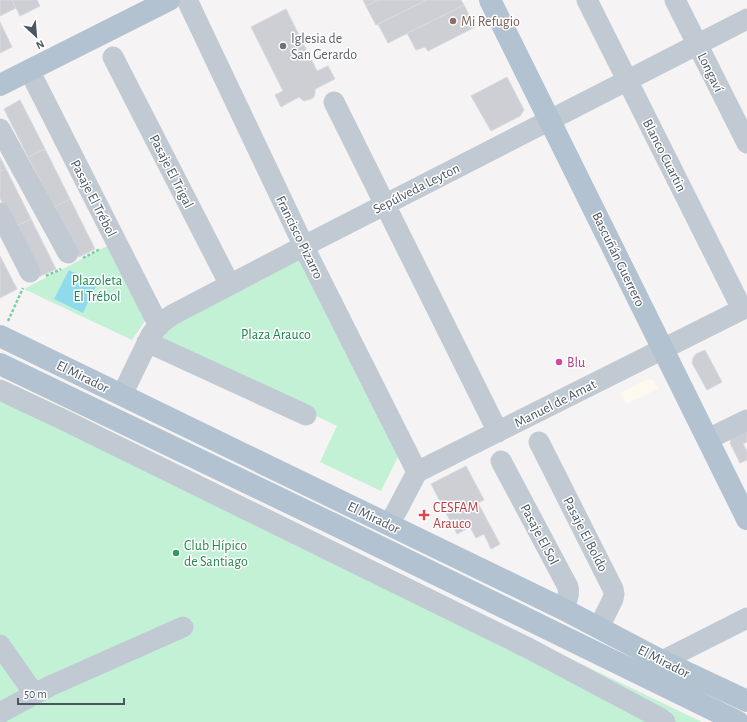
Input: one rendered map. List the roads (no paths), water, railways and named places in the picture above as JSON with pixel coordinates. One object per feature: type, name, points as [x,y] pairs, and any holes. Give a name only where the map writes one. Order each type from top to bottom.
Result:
[{"type":"main road","points":[[0,85],[168,0]]},
{"type":"main road","name":"Bascuñán Guerrero","points":[[490,0],[747,519]]},
{"type":"main road","name":"El Mirador","points":[[0,336],[563,609],[662,661],[747,701]]},
{"type":"main road","name":"El Mirador","points":[[0,364],[738,722]]},
{"type":"main road","points":[[54,389],[64,366]]},
{"type":"main road","points":[[330,523],[342,502]]},
{"type":"street","name":"Francisco Pizarro","points":[[188,0],[304,246],[417,472]]},
{"type":"street","name":"Blanco Cuartin","points":[[588,0],[627,80],[745,308]]},
{"type":"street","name":"Longaví","points":[[675,0],[747,143]]},
{"type":"street","name":"Sepúlveda Leyton","points":[[122,395],[154,330],[164,320],[172,315],[385,204],[747,19]]},
{"type":"street","name":"Pasaje El Trigal","points":[[113,57],[230,284]]},
{"type":"street","name":"Pasaje El Trébol","points":[[29,70],[158,326]]},
{"type":"street","points":[[334,102],[498,432]]},
{"type":"street","points":[[0,129],[72,259]]},
{"type":"street","points":[[0,213],[33,279]]},
{"type":"street","name":"Manuel de Amat","points":[[417,472],[745,308]]},
{"type":"street","points":[[147,342],[306,415]]},
{"type":"street","points":[[0,390],[523,646],[665,722]]},
{"type":"street","points":[[708,439],[747,420]]},
{"type":"street","name":"Pasaje El Boldo","points":[[539,442],[613,589],[613,599],[599,627]]},
{"type":"street","name":"Pasaje El Sol","points":[[501,461],[568,587],[569,595],[563,609]]},
{"type":"street","points":[[388,524],[417,472]]},
{"type":"street","points":[[650,679],[662,661],[747,618]]},
{"type":"street","points":[[0,714],[50,686],[183,627]]},
{"type":"street","points":[[0,645],[36,694]]},
{"type":"water","points":[[69,270],[97,284],[83,313],[54,299]]},
{"type":"place","name":"Mi Refugio","points":[[453,21]]},
{"type":"place","name":"Iglesia de San Gerardo","points":[[283,46]]},
{"type":"place","name":"Blu","points":[[559,362]]},
{"type":"place","name":"CESFAM Arauco","points":[[424,515]]},
{"type":"place","name":"Club Hípico de Santiago","points":[[176,553]]},
{"type":"park label","name":"Plazoleta El Trébol","points":[[97,288]]},
{"type":"park label","name":"Plaza Arauco","points":[[276,334]]}]
